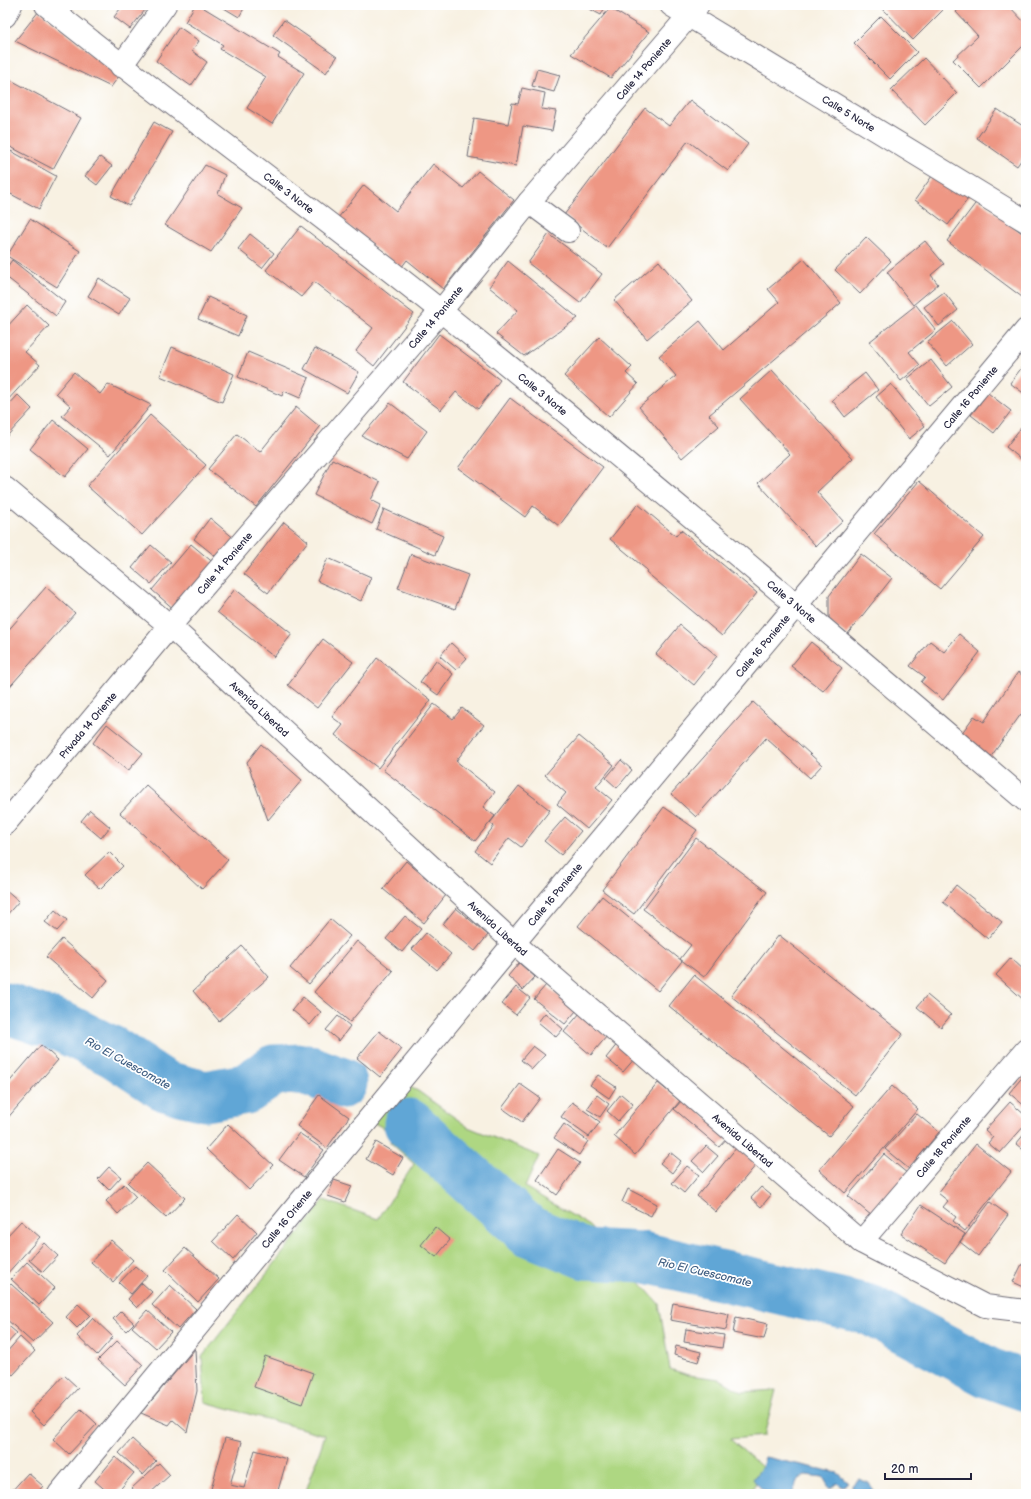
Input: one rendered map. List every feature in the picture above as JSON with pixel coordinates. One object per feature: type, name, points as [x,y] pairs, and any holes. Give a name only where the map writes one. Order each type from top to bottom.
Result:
[{"type":"street","points":[[5,16],[11,5]]},
{"type":"street","name":"Calle 3 Norte","points":[[46,5],[121,66],[441,311],[796,605],[1026,801]]},
{"type":"street","points":[[121,66],[166,5]]},
{"type":"street","name":"Calle 14 Poniente","points":[[170,626],[441,311],[686,9]]},
{"type":"street","name":"Calle 5 Norte","points":[[686,9],[1026,221]]},
{"type":"street","points":[[529,202],[568,231]]},
{"type":"street","name":"Calle 16 Poniente","points":[[514,943],[1026,330]]},
{"type":"street","name":"Avenida Libertad","points":[[5,488],[170,626],[514,943],[861,1242],[985,1306],[1026,1311]]},
{"type":"street","name":"Privada 14 Oriente","points":[[5,824],[170,626]]},
{"type":"street","name":"Calle 16 Oriente","points":[[59,1494],[514,943]]},
{"type":"street","name":"Calle 18 Poniente","points":[[861,1242],[1026,1050]]},
{"type":"green space","points":[[391,1078],[418,1091],[468,1127],[539,1156],[525,1187],[590,1226],[659,1304],[670,1369],[688,1375],[720,1379],[742,1392],[776,1390],[764,1436],[730,1439],[762,1467],[751,1494],[635,1494],[624,1491],[618,1494],[305,1494],[325,1435],[205,1402],[202,1357],[324,1200],[378,1219],[414,1164],[390,1142],[393,1133],[361,1116]]},
{"type":"water","points":[[765,1457],[838,1473],[848,1482],[843,1487],[837,1483],[830,1489],[823,1477],[805,1475],[797,1481],[792,1494],[770,1493],[761,1489],[753,1479],[762,1467]]},
{"type":"water","points":[[859,1479],[869,1483],[877,1494],[853,1494],[852,1485]]},
{"type":"building","points":[[123,5],[149,5],[130,29],[114,17]]},
{"type":"building","points":[[195,5],[199,5],[280,54],[278,57],[304,73],[272,124],[247,108],[266,77],[220,49],[223,45],[185,22]]},
{"type":"building","points":[[219,5],[246,5],[239,17]]},
{"type":"building","points":[[582,5],[606,5],[601,15]]},
{"type":"building","points":[[885,5],[944,5],[946,7],[913,40],[882,8]]},
{"type":"building","points":[[963,5],[1008,5],[1026,24],[1026,43],[981,88],[953,60],[978,36],[956,12]]},
{"type":"building","points":[[610,8],[649,32],[611,78],[571,54]]},
{"type":"building","points":[[39,11],[119,76],[111,87],[15,41]]},
{"type":"building","points":[[881,16],[917,52],[890,79],[854,43]]},
{"type":"building","points":[[284,20],[337,57],[326,73],[273,35]]},
{"type":"building","points":[[179,27],[199,41],[192,51],[207,62],[191,86],[156,61]]},
{"type":"building","points":[[924,58],[957,93],[925,125],[891,90]]},
{"type":"building","points":[[537,69],[560,75],[554,92],[532,86]]},
{"type":"building","points":[[9,79],[81,118],[53,169],[5,144],[5,87]]},
{"type":"building","points":[[522,88],[545,93],[542,109],[556,111],[552,131],[523,126],[516,166],[468,157],[474,118],[508,124],[512,103],[518,104]]},
{"type":"building","points":[[690,100],[748,144],[728,171],[688,141],[607,248],[564,215],[645,108],[669,126]]},
{"type":"building","points":[[997,109],[1026,128],[1026,153],[1017,166],[977,138]]},
{"type":"building","points":[[154,122],[172,132],[129,206],[111,196]]},
{"type":"building","points":[[11,151],[56,176],[39,209],[5,191],[5,163]]},
{"type":"building","points":[[100,157],[112,166],[97,185],[85,176]]},
{"type":"building","points":[[433,164],[463,188],[478,171],[514,200],[443,289],[407,260],[401,268],[338,218],[364,185],[396,211]]},
{"type":"building","points":[[205,165],[225,175],[218,194],[242,208],[211,252],[165,225]]},
{"type":"building","points":[[937,169],[971,195],[948,225],[915,200]]},
{"type":"building","points":[[978,200],[1026,236],[1026,300],[947,241]]},
{"type":"building","points":[[30,219],[80,251],[57,287],[7,256]]},
{"type":"building","points":[[301,226],[414,314],[374,366],[356,351],[373,328],[314,282],[301,297],[266,270]]},
{"type":"building","points":[[250,234],[274,253],[262,268],[238,249]]},
{"type":"building","points":[[549,234],[602,274],[580,303],[528,263]]},
{"type":"building","points":[[866,237],[891,261],[860,294],[835,270]]},
{"type":"building","points":[[925,241],[944,264],[931,275],[938,284],[913,305],[887,272]]},
{"type":"building","points":[[804,259],[841,303],[709,415],[719,426],[682,458],[639,407],[676,376],[659,356],[700,321],[724,350],[779,302],[768,289]]},
{"type":"building","points":[[12,260],[65,302],[56,316],[5,276],[5,270]]},
{"type":"building","points":[[508,261],[578,318],[524,356],[496,334],[518,310],[489,287]]},
{"type":"building","points":[[659,261],[692,301],[647,339],[614,300]]},
{"type":"building","points":[[99,278],[130,298],[119,315],[88,296]]},
{"type":"building","points":[[944,292],[958,310],[939,326],[924,307]]},
{"type":"building","points":[[208,297],[247,315],[238,336],[198,319]]},
{"type":"building","points":[[27,305],[49,326],[25,352],[40,365],[5,403],[5,329]]},
{"type":"building","points":[[916,305],[936,330],[909,352],[920,365],[901,381],[869,342]]},
{"type":"building","points":[[953,321],[972,344],[947,366],[927,342]]},
{"type":"building","points":[[439,334],[500,380],[478,409],[456,392],[441,410],[403,382]]},
{"type":"building","points":[[599,337],[632,367],[626,373],[638,384],[609,417],[564,376]]},
{"type":"building","points":[[172,347],[234,374],[222,402],[160,376]]},
{"type":"building","points":[[315,348],[359,372],[347,393],[304,369]]},
{"type":"building","points":[[248,352],[309,378],[300,398],[284,391],[282,396],[238,377]]},
{"type":"building","points":[[931,360],[952,387],[929,406],[907,379]]},
{"type":"building","points":[[1026,362],[1026,395],[1010,383]]},
{"type":"building","points":[[772,370],[853,458],[817,492],[843,521],[816,546],[758,483],[790,454],[740,399]]},
{"type":"building","points":[[74,372],[100,394],[108,384],[151,405],[110,455],[62,416],[71,406],[56,393]]},
{"type":"building","points":[[865,373],[878,390],[845,417],[832,400]]},
{"type":"building","points":[[891,384],[925,426],[909,439],[876,397]]},
{"type":"building","points":[[988,393],[1011,411],[994,433],[971,415]]},
{"type":"building","points":[[18,395],[32,409],[7,436],[5,435],[5,409]]},
{"type":"building","points":[[510,398],[603,467],[559,526],[533,506],[525,517],[458,468]]},
{"type":"building","points":[[390,403],[427,431],[407,459],[362,436]]},
{"type":"building","points":[[296,407],[320,427],[256,507],[208,469],[237,434],[260,452]]},
{"type":"building","points":[[150,415],[206,465],[142,535],[87,486]]},
{"type":"building","points":[[53,420],[88,449],[65,477],[30,449]]},
{"type":"building","points":[[1026,421],[1026,463],[1006,447]]},
{"type":"building","points":[[332,459],[380,482],[371,500],[381,505],[372,524],[314,495]]},
{"type":"building","points":[[919,481],[984,537],[940,589],[874,534]]},
{"type":"building","points":[[638,504],[676,536],[681,530],[757,593],[722,636],[646,572],[647,570],[610,539]]},
{"type":"building","points":[[384,509],[443,536],[435,555],[376,529]]},
{"type":"building","points":[[210,518],[236,540],[220,560],[194,539]]},
{"type":"building","points":[[284,522],[308,541],[268,593],[244,574]]},
{"type":"building","points":[[191,544],[216,565],[176,611],[152,590]]},
{"type":"building","points":[[151,545],[171,562],[151,584],[132,568]]},
{"type":"building","points":[[411,554],[468,575],[455,609],[398,588]]},
{"type":"building","points":[[861,554],[892,578],[847,635],[829,621],[829,596]]},
{"type":"building","points":[[328,558],[371,577],[361,601],[317,581]]},
{"type":"building","points":[[46,587],[75,613],[5,692],[5,634]]},
{"type":"building","points":[[235,589],[292,634],[274,657],[217,612]]},
{"type":"building","points":[[680,625],[717,656],[694,685],[656,654]]},
{"type":"building","points":[[959,634],[980,652],[943,700],[921,682],[925,677],[910,666],[930,641],[944,652]]},
{"type":"building","points":[[323,639],[353,662],[317,708],[288,685]]},
{"type":"building","points":[[811,642],[842,668],[823,691],[791,666]]},
{"type":"building","points":[[451,643],[467,658],[456,670],[440,656]]},
{"type":"building","points":[[377,658],[431,700],[378,768],[335,735],[343,725],[332,717]]},
{"type":"building","points":[[436,660],[453,674],[438,695],[420,682]]},
{"type":"building","points":[[1018,672],[1026,678],[1026,717],[1021,714],[990,758],[959,737],[974,716],[984,722]]},
{"type":"building","points":[[753,702],[822,765],[810,778],[766,738],[696,817],[671,794]]},
{"type":"building","points":[[434,704],[453,719],[462,708],[484,725],[456,761],[495,792],[483,807],[495,816],[475,841],[383,770]]},
{"type":"building","points":[[107,724],[143,753],[128,771],[93,743]]},
{"type":"building","points":[[579,736],[614,765],[596,787],[612,800],[587,829],[557,804],[566,793],[545,775]]},
{"type":"building","points":[[261,744],[302,780],[268,820],[247,762]]},
{"type":"building","points":[[621,760],[632,770],[617,788],[606,778]]},
{"type":"building","points":[[146,785],[228,860],[202,889],[120,813]]},
{"type":"building","points":[[519,786],[550,810],[521,847],[509,838],[490,863],[475,851],[494,826],[490,823]]},
{"type":"building","points":[[664,807],[697,830],[634,914],[602,890]]},
{"type":"building","points":[[90,810],[110,827],[101,838],[81,821]]},
{"type":"building","points":[[565,817],[581,831],[561,855],[544,841]]},
{"type":"building","points":[[696,838],[767,892],[704,977],[680,959],[691,945],[643,909]]},
{"type":"building","points":[[109,852],[123,866],[100,889],[85,875]]},
{"type":"building","points":[[406,861],[446,895],[424,923],[383,889]]},
{"type":"building","points":[[956,885],[1002,922],[988,939],[943,902]]},
{"type":"building","points":[[5,889],[19,901],[5,917]]},
{"type":"building","points":[[602,896],[682,961],[658,991],[578,926]]},
{"type":"building","points":[[456,908],[488,935],[475,951],[443,924]]},
{"type":"building","points":[[55,910],[67,920],[57,931],[45,922]]},
{"type":"building","points":[[405,916],[421,929],[402,952],[386,939]]},
{"type":"building","points":[[330,919],[350,936],[309,984],[290,968]]},
{"type":"building","points":[[426,933],[451,954],[437,970],[412,949]]},
{"type":"building","points":[[779,935],[903,1034],[855,1095],[731,996]]},
{"type":"building","points":[[62,939],[108,980],[93,998],[46,957]]},
{"type":"building","points":[[357,941],[393,971],[350,1022],[314,992]]},
{"type":"building","points":[[242,946],[269,977],[219,1021],[193,991]]},
{"type":"building","points":[[1011,958],[1026,972],[1026,1002],[996,975]]},
{"type":"building","points":[[519,963],[535,977],[523,990],[508,976]]},
{"type":"building","points":[[694,975],[854,1106],[829,1136],[669,1006]]},
{"type":"building","points":[[546,985],[576,1011],[565,1024],[534,999]]},
{"type":"building","points":[[516,987],[530,998],[516,1015],[502,1004]]},
{"type":"building","points":[[927,995],[951,1015],[941,1027],[917,1007]]},
{"type":"building","points":[[303,997],[321,1012],[310,1025],[292,1010]]},
{"type":"building","points":[[545,1013],[563,1029],[556,1037],[538,1022]]},
{"type":"building","points":[[580,1013],[607,1036],[591,1055],[564,1032]]},
{"type":"building","points":[[338,1016],[350,1026],[339,1041],[326,1030]]},
{"type":"building","points":[[379,1031],[402,1049],[380,1077],[357,1058]]},
{"type":"building","points":[[618,1043],[636,1057],[623,1072],[606,1058]]},
{"type":"building","points":[[41,1045],[58,1060],[5,1121],[5,1087]]},
{"type":"building","points":[[533,1046],[545,1055],[532,1069],[521,1060]]},
{"type":"building","points":[[1026,1073],[1026,1107],[1009,1093]]},
{"type":"building","points":[[598,1075],[616,1087],[609,1098],[590,1085]]},
{"type":"building","points":[[658,1083],[680,1101],[635,1155],[614,1136]]},
{"type":"building","points":[[520,1084],[540,1098],[522,1122],[502,1108]]},
{"type":"building","points":[[892,1086],[918,1109],[845,1193],[819,1170]]},
{"type":"building","points":[[621,1094],[633,1104],[618,1121],[607,1111]]},
{"type":"building","points":[[319,1095],[349,1117],[327,1148],[297,1126]]},
{"type":"building","points":[[597,1095],[609,1104],[600,1117],[587,1109]]},
{"type":"building","points":[[684,1098],[729,1136],[719,1147],[674,1109]]},
{"type":"building","points":[[572,1102],[600,1122],[589,1137],[561,1117]]},
{"type":"building","points":[[1010,1102],[1026,1116],[1026,1124],[1000,1153],[988,1143],[993,1137],[985,1130]]},
{"type":"building","points":[[917,1114],[939,1132],[909,1169],[885,1149]]},
{"type":"building","points":[[228,1124],[273,1165],[249,1190],[206,1149]]},
{"type":"building","points":[[564,1124],[588,1141],[579,1155],[554,1138]]},
{"type":"building","points":[[1026,1132],[1026,1152],[1016,1144]]},
{"type":"building","points":[[299,1133],[324,1150],[304,1177],[279,1160]]},
{"type":"building","points":[[376,1142],[403,1158],[393,1175],[366,1159]]},
{"type":"building","points":[[976,1144],[1011,1172],[965,1231],[953,1221],[956,1217],[943,1207],[948,1201],[938,1193]]},
{"type":"building","points":[[706,1146],[718,1156],[704,1172],[692,1161]]},
{"type":"building","points":[[737,1147],[757,1164],[716,1212],[697,1196]]},
{"type":"building","points":[[558,1149],[580,1163],[557,1195],[537,1180]]},
{"type":"building","points":[[670,1152],[681,1161],[672,1173],[660,1163]]},
{"type":"building","points":[[884,1154],[908,1174],[872,1216],[848,1196]]},
{"type":"building","points":[[147,1163],[185,1198],[166,1218],[128,1183]]},
{"type":"building","points":[[687,1166],[699,1175],[684,1193],[672,1183]]},
{"type":"building","points":[[109,1167],[121,1177],[109,1190],[98,1179]]},
{"type":"building","points":[[334,1180],[352,1186],[345,1202],[328,1196]]},
{"type":"building","points":[[124,1184],[136,1197],[118,1214],[106,1201]]},
{"type":"building","points":[[761,1187],[771,1195],[761,1207],[751,1198]]},
{"type":"building","points":[[628,1189],[657,1204],[651,1216],[622,1202]]},
{"type":"building","points":[[990,1202],[1008,1215],[978,1256],[960,1242]]},
{"type":"building","points":[[921,1205],[965,1234],[945,1263],[901,1234]]},
{"type":"building","points":[[238,1214],[257,1232],[233,1260],[213,1241]]},
{"type":"building","points":[[21,1221],[40,1237],[5,1276],[5,1238]]},
{"type":"building","points":[[435,1227],[450,1240],[436,1257],[421,1245]]},
{"type":"building","points":[[111,1240],[133,1260],[113,1282],[91,1262]]},
{"type":"building","points":[[44,1243],[58,1256],[43,1272],[29,1260]]},
{"type":"building","points":[[185,1248],[219,1279],[198,1302],[165,1270]]},
{"type":"building","points":[[27,1262],[55,1288],[39,1305],[11,1279]]},
{"type":"building","points":[[1022,1264],[1026,1265],[1026,1288],[1013,1282]]},
{"type":"building","points":[[135,1266],[147,1276],[131,1294],[119,1283]]},
{"type":"building","points":[[142,1283],[152,1292],[137,1308],[128,1299]]},
{"type":"building","points":[[11,1284],[53,1322],[33,1343],[5,1318],[5,1290]]},
{"type":"building","points":[[170,1285],[196,1309],[178,1329],[152,1305]]},
{"type":"building","points":[[673,1303],[729,1314],[726,1330],[670,1320]]},
{"type":"building","points":[[78,1304],[90,1315],[77,1328],[66,1317]]},
{"type":"building","points":[[147,1310],[171,1332],[156,1348],[132,1327]]},
{"type":"building","points":[[121,1311],[134,1323],[126,1331],[113,1319]]},
{"type":"building","points":[[736,1317],[768,1324],[764,1339],[733,1333]]},
{"type":"building","points":[[93,1318],[113,1337],[97,1355],[77,1336]]},
{"type":"building","points":[[5,1323],[17,1333],[5,1346]]},
{"type":"building","points":[[686,1329],[724,1335],[722,1348],[684,1342]]},
{"type":"building","points":[[20,1337],[35,1351],[13,1375],[5,1369],[5,1354]]},
{"type":"building","points":[[117,1341],[143,1365],[125,1385],[98,1360]]},
{"type":"building","points":[[676,1346],[701,1352],[698,1362],[674,1355]]},
{"type":"building","points":[[195,1349],[197,1391],[187,1432],[173,1420],[169,1425],[141,1413]]},
{"type":"building","points":[[265,1356],[313,1373],[302,1404],[254,1387]]},
{"type":"building","points":[[64,1375],[78,1388],[44,1425],[30,1412]]},
{"type":"building","points":[[81,1409],[97,1424],[69,1454],[53,1439]]},
{"type":"building","points":[[225,1438],[242,1442],[230,1485],[244,1488],[255,1450],[287,1459],[277,1494],[230,1494],[211,1489]]},
{"type":"building","points":[[132,1439],[156,1461],[143,1475],[119,1453]]},
{"type":"building","points":[[115,1457],[134,1473],[116,1494],[110,1494],[95,1481]]},
{"type":"building","points":[[159,1463],[170,1475],[149,1494],[137,1494],[132,1488]]},
{"type":"building","points":[[28,1473],[43,1486],[36,1494],[9,1494]]},
{"type":"waterway","name":"Rio El Cuescomate","points":[[5,1008],[62,1027],[113,1052],[165,1086],[205,1096],[246,1089],[274,1070],[304,1069],[342,1083]]},
{"type":"waterway","name":"Rio El Cuescomate","points":[[409,1124],[529,1231],[585,1254],[642,1257],[870,1310],[989,1373],[1026,1386]]}]
